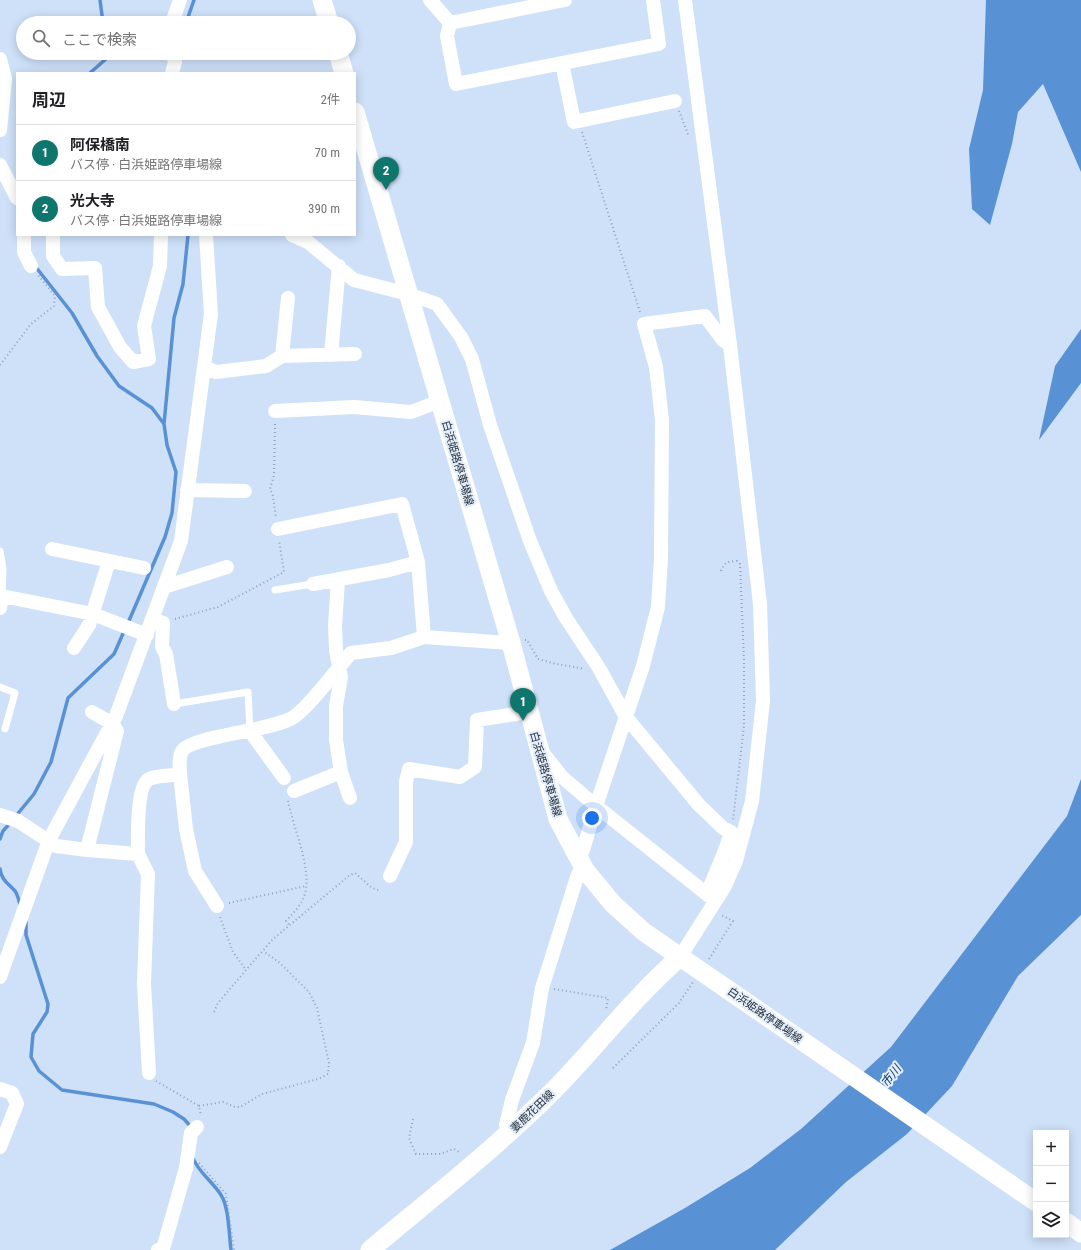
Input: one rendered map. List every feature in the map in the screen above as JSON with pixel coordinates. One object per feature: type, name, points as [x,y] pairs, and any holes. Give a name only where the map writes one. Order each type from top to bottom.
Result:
[{"type":"main road","points":[[322,0],[327,16]]},
{"type":"main road","points":[[340,60],[344,72]]},
{"type":"main road","name":"白浜姫路停車場線","points":[[356,115],[511,643],[558,819],[585,870],[614,904],[639,927],[683,959],[1033,1200]]},
{"type":"main road","name":"妻鹿花田線","points":[[370,1250],[510,1132],[555,1088],[659,976],[683,959]]},
{"type":"main road","points":[[1069,1224],[1081,1233]]},
{"type":"street","points":[[174,16],[180,0]]},
{"type":"street","points":[[430,0],[450,23]]},
{"type":"street","points":[[450,23],[565,0]]},
{"type":"street","points":[[450,23],[447,36],[456,84],[659,44],[653,0]]},
{"type":"street","points":[[685,0],[730,345],[760,604],[763,701],[752,800],[736,861],[725,886],[711,901]]},
{"type":"street","points":[[0,59],[5,79],[0,130]]},
{"type":"street","points":[[562,63],[574,122],[675,101]]},
{"type":"street","points":[[0,165],[16,196]]},
{"type":"street","points":[[24,236],[24,252],[31,266]]},
{"type":"street","points":[[53,236],[53,256],[62,269],[95,268],[98,307],[120,347],[133,362],[149,359],[144,326],[160,266],[161,236]]},
{"type":"street","points":[[174,704],[166,654],[162,647],[158,621],[164,587],[180,541],[211,314],[206,236]]},
{"type":"street","points":[[294,236],[308,242],[339,266],[354,280],[408,294],[437,304],[461,337],[472,360],[490,425],[530,541],[551,591],[566,618],[599,668],[626,717],[699,805],[723,828],[731,832],[711,901],[683,959]]},
{"type":"street","points":[[331,355],[339,266]]},
{"type":"street","points":[[282,356],[288,298]]},
{"type":"street","points":[[583,850],[596,806],[643,666],[658,607],[661,559],[662,420],[656,367],[644,324],[705,316],[722,340],[730,345]]},
{"type":"street","points":[[204,367],[216,372],[266,366],[282,356],[355,354]]},
{"type":"street","points":[[275,411],[354,407],[412,412],[440,401]]},
{"type":"street","points":[[187,490],[245,491]]},
{"type":"street","points":[[278,529],[402,504],[418,562],[424,636]]},
{"type":"street","points":[[52,549],[144,568]]},
{"type":"street","points":[[74,648],[89,625],[94,614],[109,561]]},
{"type":"street","points":[[313,584],[389,570],[418,562]]},
{"type":"street","points":[[164,587],[227,567]]},
{"type":"street","points":[[338,580],[335,626],[341,677],[336,706],[336,740],[341,772],[350,798]]},
{"type":"street","points":[[1,602],[94,614],[147,635]]},
{"type":"street","points":[[0,977],[50,840],[113,724],[147,635],[158,621]]},
{"type":"street","points":[[217,906],[195,871],[186,829],[180,774],[180,757],[183,750],[193,743],[250,731],[293,718],[311,701],[351,653],[391,648],[424,636],[511,643]]},
{"type":"street","points":[[87,850],[117,731],[113,724],[92,712]]},
{"type":"street","points":[[390,876],[406,842],[406,782],[409,769],[460,777],[475,767],[477,720],[529,712]]},
{"type":"street","points":[[250,731],[284,778]]},
{"type":"street","points":[[538,748],[562,777],[711,901]]},
{"type":"street","points":[[294,791],[341,772]]},
{"type":"street","points":[[149,1073],[144,984],[148,874],[138,854],[138,819],[144,785],[149,779],[180,774]]},
{"type":"street","points":[[7,817],[50,840],[56,846],[138,854]]},
{"type":"street","points":[[510,1132],[506,1125],[510,1107],[533,1043],[542,988],[578,874]]},
{"type":"street","points":[[0,1089],[12,1093],[17,1104],[0,1147]]},
{"type":"street","points":[[161,1250],[186,1168],[194,1130]]},
{"type":"lane","points":[[0,551],[3,568],[1,602]]},
{"type":"lane","points":[[275,590],[313,584]]},
{"type":"lane","points":[[0,687],[15,694],[5,729]]},
{"type":"lane","points":[[174,704],[248,692],[250,731]]},
{"type":"path","points":[[675,101],[692,144]]},
{"type":"path","points":[[579,121],[590,161],[644,324]]},
{"type":"path","points":[[0,365],[31,324],[54,306],[55,296],[31,266]]},
{"type":"path","points":[[158,621],[218,607],[284,572],[278,529],[270,489],[274,475],[275,411]]},
{"type":"path","points":[[721,571],[724,564],[728,561],[737,561],[740,564],[744,660],[744,726],[731,832]]},
{"type":"path","points":[[511,643],[527,640],[538,659],[552,663],[592,670],[599,668]]},
{"type":"path","points":[[284,778],[291,817],[300,846],[306,874],[304,898],[298,908],[286,921],[289,926]]},
{"type":"path","points":[[214,1012],[218,1004],[263,951],[289,926],[350,875],[355,873],[372,888],[381,891]]},
{"type":"path","points":[[246,970],[233,952],[217,906],[306,886]]},
{"type":"path","points":[[708,959],[733,921],[711,901]]},
{"type":"path","points":[[149,1073],[155,1080],[199,1106],[223,1102],[235,1107],[240,1107],[262,1094],[318,1079],[328,1074],[329,1063],[320,1021],[309,992],[280,963],[263,951]]},
{"type":"path","points":[[613,1068],[679,1003],[696,978]]},
{"type":"path","points":[[542,988],[608,998],[606,1011],[602,1016]]},
{"type":"path","points":[[194,1130],[201,1114],[199,1106]]},
{"type":"path","points":[[413,1119],[409,1138],[416,1154],[440,1154],[454,1149],[460,1154],[466,1150]]},
{"type":"path","points":[[197,1157],[199,1163],[226,1194],[234,1250]]},
{"type":"water","points":[[986,0],[1081,0],[1081,172],[1043,84],[1018,112],[1012,144],[990,225],[972,209],[969,149],[983,90]]},
{"type":"water","points":[[1081,329],[1081,383],[1039,440],[1055,366]]},
{"type":"water","name":"市川","points":[[1081,779],[1081,915],[1018,976],[952,1086],[907,1134],[846,1182],[775,1250],[610,1250],[685,1208],[750,1168],[801,1129],[891,1047],[1067,816]]},
{"type":"waterway","points":[[100,0],[102,16]]},
{"type":"waterway","points":[[188,16],[194,0]]},
{"type":"waterway","points":[[91,72],[105,60]]},
{"type":"waterway","points":[[128,623],[165,537],[172,513],[176,472],[167,445],[164,424],[174,318],[183,284],[188,236]]},
{"type":"waterway","points":[[35,266],[72,313],[97,356],[119,386],[152,408],[164,424]]},
{"type":"waterway","points":[[15,817],[34,794],[51,762],[68,698],[114,654],[125,629]]},
{"type":"waterway","points":[[0,839],[3,831],[11,822]]},
{"type":"waterway","points":[[0,869],[4,879],[15,891],[21,907]]},
{"type":"waterway","points":[[26,922],[26,935],[48,1004],[47,1012],[33,1034],[31,1057],[39,1071],[62,1090],[154,1104],[173,1112],[184,1119],[192,1128]]},
{"type":"waterway","points":[[193,1158],[198,1168],[218,1190],[224,1200],[231,1250]]},
{"type":"place","name":"光大寺","points":[[386,190]]},
{"type":"place","name":"阿保橋南","points":[[523,721]]}]
